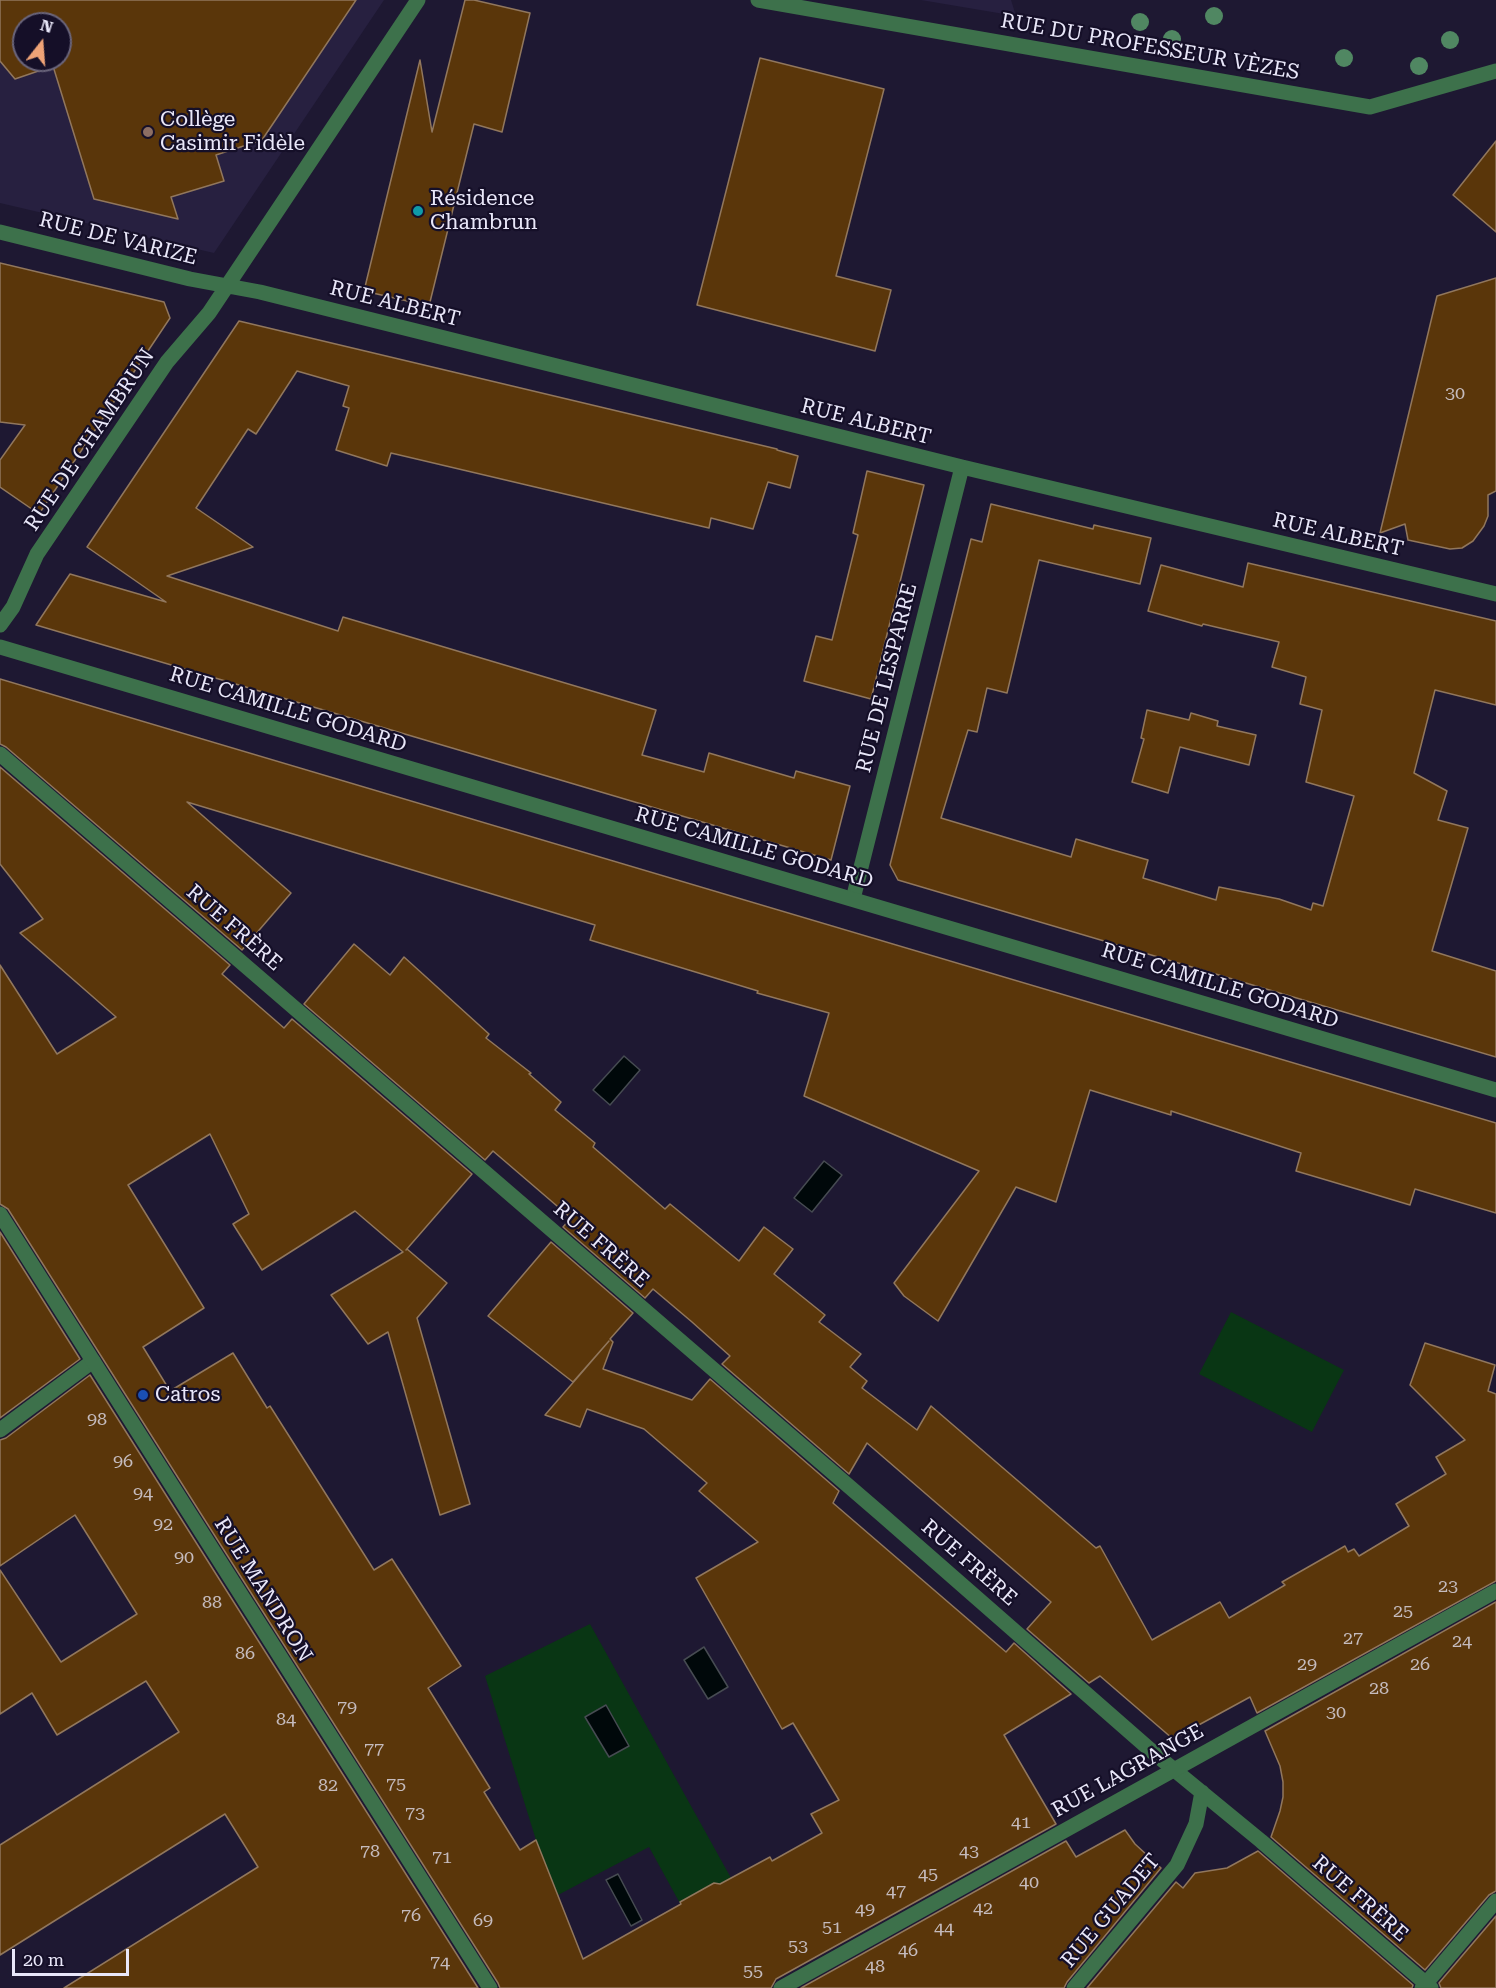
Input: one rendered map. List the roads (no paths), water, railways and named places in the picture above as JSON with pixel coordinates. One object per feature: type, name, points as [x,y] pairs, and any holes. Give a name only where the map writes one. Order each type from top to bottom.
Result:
[{"type":"street","points":[[227,286],[418,0]]},
{"type":"street","name":"RUE DU PROFESSEUR VÈZES","points":[[758,0],[1370,107],[1496,71]]},
{"type":"street","name":"RUE DE VARIZE","points":[[0,232],[227,286]]},
{"type":"street","name":"RUE ALBERT","points":[[227,286],[962,467],[1496,594]]},
{"type":"street","name":"RUE DE CHAMBRUN","points":[[0,625],[13,607],[37,554],[167,362],[209,313],[227,286]]},
{"type":"street","name":"RUE DE LESPARRE","points":[[853,900],[962,467]]},
{"type":"street","name":"RUE CAMILLE GODARD","points":[[0,647],[1496,1090]]},
{"type":"street","name":"RUE FRÈRE","points":[[0,754],[1174,1770],[1261,1841],[1426,1987]]},
{"type":"street","name":"RUE MANDRON","points":[[0,1214],[490,1988]]},
{"type":"street","points":[[0,1430],[93,1361]]},
{"type":"street","name":"RUE LAGRANGE","points":[[780,1988],[1496,1591]]},
{"type":"street","name":"RUE GUADET","points":[[1074,1988],[1178,1865],[1196,1824],[1202,1792]]},
{"type":"street","points":[[1426,1987],[1496,1901]]},
{"type":"place","name":"Collège Casimir Fidèle","points":[[148,132]]},
{"type":"place","name":"Résidence Chambrun","points":[[418,211]]},
{"type":"place","name":"Catros","points":[[143,1395]]}]
